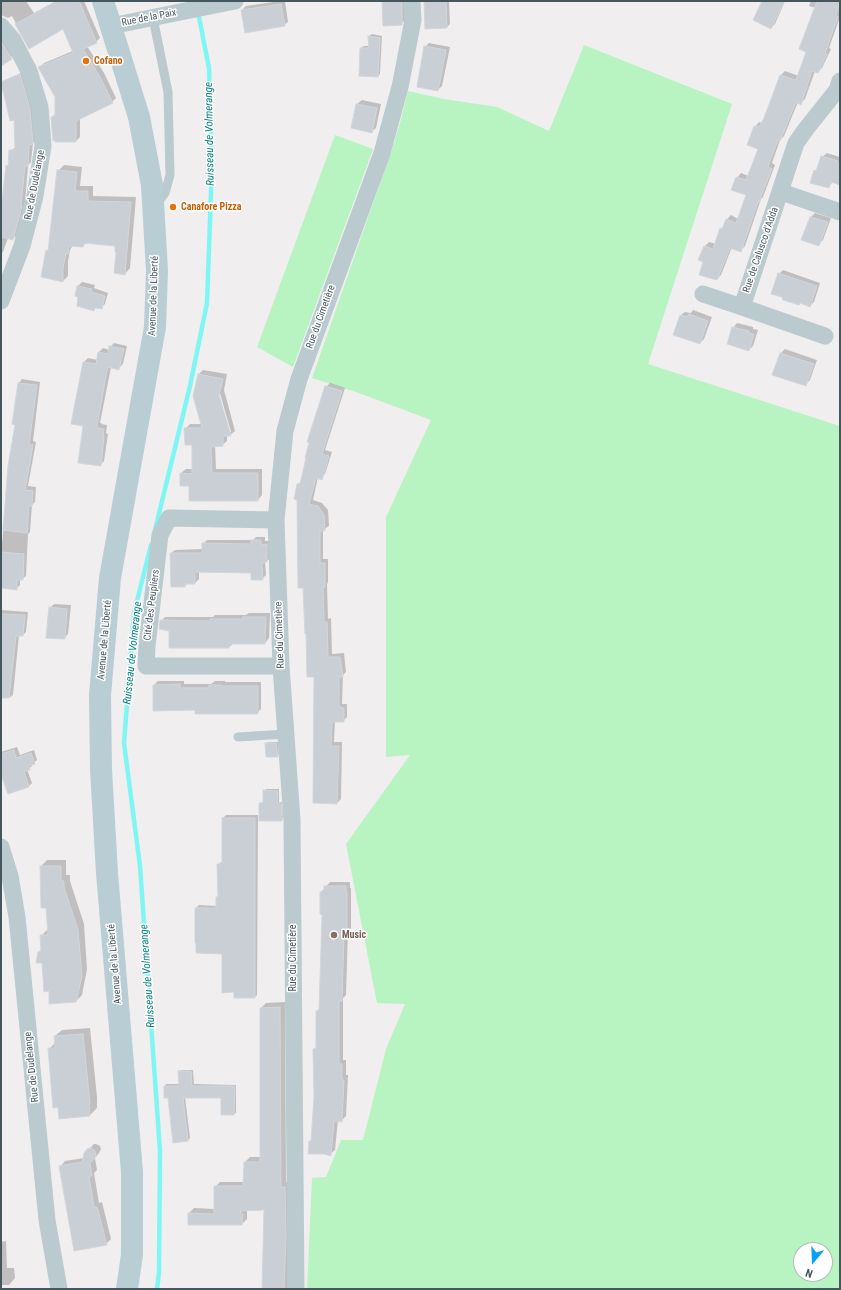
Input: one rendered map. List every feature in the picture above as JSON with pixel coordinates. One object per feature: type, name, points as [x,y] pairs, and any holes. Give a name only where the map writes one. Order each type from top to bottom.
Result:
[{"type":"main road","name":"Avenue de la Liberté","points":[[103,1],[140,117],[152,185],[157,271],[154,327],[110,578],[100,695],[101,769],[107,872],[132,1172],[132,1255],[127,1289]]},
{"type":"street","name":"Rue du Cimetière","points":[[296,1289],[292,820],[281,666],[276,520],[285,431],[299,379],[382,153],[400,87],[413,20],[412,1]]},
{"type":"street","name":"Rue de la Paix","points":[[111,26],[227,2]]},
{"type":"street","name":"Rue de Dudelange","points":[[1,26],[13,40],[29,71],[40,107],[43,146],[35,196],[22,246],[1,301]]},
{"type":"street","name":"Rue de Calusco d'Adda","points":[[742,307],[796,143],[837,90],[840,81]]},
{"type":"street","points":[[781,192],[840,212]]},
{"type":"street","points":[[703,294],[825,336]]},
{"type":"street","name":"Cité des Peupliers","points":[[276,520],[169,518],[160,535],[146,666],[281,666]]},
{"type":"street","name":"Rue de Dudelange","points":[[1,847],[10,876],[17,917],[47,1220],[59,1289]]},
{"type":"lane","points":[[153,18],[168,92],[170,175],[165,194],[153,209]]},
{"type":"lane","points":[[238,737],[286,734]]},
{"type":"green space","points":[[584,45],[732,104],[648,364],[840,426],[840,1289],[307,1289],[312,1178],[326,1177],[341,1140],[363,1140],[386,1049],[405,1004],[377,1003],[346,844],[410,755],[386,757],[386,517],[431,420],[356,392],[312,378],[393,146],[408,91],[444,99],[497,107],[549,131]]},
{"type":"green space","points":[[335,135],[373,149],[293,367],[257,347]]},
{"type":"building","points":[[58,1],[79,1],[97,43],[83,49],[100,77],[113,103],[76,121],[76,142],[53,141],[51,117],[55,116],[55,97],[38,67],[73,53],[63,29],[29,49],[15,24]]},
{"type":"building","points":[[382,1],[402,1],[402,25],[383,26]]},
{"type":"building","points":[[424,1],[446,1],[447,28],[425,29]]},
{"type":"building","points":[[762,1],[784,1],[771,29],[753,20]]},
{"type":"building","points":[[817,1],[840,1],[836,16],[838,17],[825,53],[827,54],[818,73],[812,71],[801,105],[796,102],[780,141],[778,140],[768,167],[772,169],[758,202],[741,252],[730,248],[717,280],[699,275],[703,262],[698,260],[704,246],[713,249],[720,228],[722,229],[726,219],[736,223],[746,195],[731,190],[736,177],[746,180],[758,149],[747,145],[754,126],[759,127],[764,118],[780,75],[796,80],[806,52],[799,49]]},
{"type":"building","points":[[281,4],[285,26],[245,33],[241,10]]},
{"type":"building","points":[[368,36],[380,38],[378,77],[359,76],[360,48],[369,48]]},
{"type":"building","points":[[1,41],[12,59],[1,66]]},
{"type":"building","points":[[424,46],[446,50],[438,91],[417,87]]},
{"type":"building","points":[[20,74],[30,109],[33,144],[29,145],[28,166],[25,166],[22,206],[13,240],[1,237],[1,211],[6,165],[8,166],[9,150],[15,150],[14,120],[10,121],[1,82]]},
{"type":"building","points":[[356,104],[377,108],[372,133],[351,128]]},
{"type":"building","points":[[821,156],[838,161],[837,163],[840,164],[840,185],[831,182],[829,188],[810,183],[814,170],[816,171]]},
{"type":"building","points":[[57,170],[77,172],[75,191],[88,191],[88,201],[131,202],[125,275],[114,273],[116,252],[115,246],[84,243],[83,247],[69,246],[63,268],[63,282],[41,277],[46,250],[48,251]]},
{"type":"building","points":[[810,217],[828,222],[819,246],[801,240]]},
{"type":"building","points":[[778,273],[817,286],[810,307],[800,303],[799,305],[783,300],[782,297],[771,294]]},
{"type":"building","points":[[77,286],[92,289],[91,292],[105,296],[102,309],[95,308],[94,311],[77,306],[78,297],[75,296]]},
{"type":"building","points":[[689,314],[708,321],[700,344],[673,335],[680,315],[687,317]]},
{"type":"building","points":[[732,327],[749,331],[749,333],[754,334],[749,351],[727,344]]},
{"type":"building","points":[[109,346],[124,349],[119,370],[108,367],[105,381],[97,427],[104,429],[101,466],[78,463],[83,426],[71,424],[83,362],[96,364],[98,352],[108,354]]},
{"type":"building","points":[[780,353],[814,364],[806,386],[772,375]]},
{"type":"building","points":[[198,374],[223,379],[219,395],[231,436],[223,436],[223,446],[211,447],[212,473],[258,473],[258,501],[189,501],[189,486],[180,486],[180,473],[192,474],[192,445],[185,445],[184,428],[202,428],[193,396]]},
{"type":"building","points":[[18,383],[37,385],[29,445],[33,445],[25,490],[33,491],[32,506],[29,506],[27,533],[3,530],[8,466],[15,425],[12,424]]},
{"type":"building","points":[[325,386],[342,391],[322,454],[329,456],[322,480],[316,478],[309,504],[318,506],[324,515],[325,531],[320,531],[320,563],[325,563],[325,587],[323,587],[324,622],[327,622],[328,657],[340,657],[343,677],[339,677],[339,707],[344,708],[344,722],[332,722],[331,746],[339,746],[337,804],[313,803],[314,677],[307,677],[303,588],[298,588],[297,500],[294,499],[297,484],[300,484],[306,458],[309,443],[307,442]]},
{"type":"building","points":[[251,540],[261,540],[261,545],[267,544],[267,562],[262,563],[263,580],[251,580],[251,573],[195,572],[195,584],[185,584],[185,587],[171,587],[170,553],[202,553],[202,543],[251,544]]},
{"type":"building","points":[[1,552],[24,554],[23,580],[17,580],[17,590],[1,588]]},
{"type":"building","points":[[49,607],[67,609],[65,639],[46,638]]},
{"type":"building","points":[[1,614],[25,615],[23,636],[16,636],[9,698],[1,698]]},
{"type":"building","points":[[243,617],[266,617],[265,644],[229,644],[229,648],[169,648],[169,631],[159,629],[160,620],[210,621],[210,619],[243,619]]},
{"type":"building","points":[[180,684],[180,688],[209,688],[209,685],[258,686],[258,714],[195,714],[195,710],[153,711],[153,685]]},
{"type":"building","points":[[265,743],[276,743],[278,757],[266,757]]},
{"type":"building","points":[[14,750],[16,758],[31,753],[35,764],[29,766],[30,770],[24,771],[29,787],[8,794],[1,774],[1,754]]},
{"type":"building","points":[[263,790],[278,791],[277,803],[281,803],[282,821],[259,821],[259,803],[263,803]]},
{"type":"building","points":[[222,818],[255,818],[255,998],[234,998],[234,992],[222,993],[222,954],[196,953],[195,908],[216,908],[216,897],[218,897],[217,864],[222,864]]},
{"type":"building","points":[[40,866],[61,866],[61,881],[64,881],[64,887],[78,930],[82,976],[76,1002],[49,1004],[49,991],[44,992],[42,963],[36,963],[38,952],[41,951],[40,935],[48,935],[46,908],[41,908]]},
{"type":"building","points":[[324,886],[346,886],[347,892],[347,934],[344,934],[342,1001],[339,1001],[339,1064],[342,1064],[342,1080],[344,1080],[342,1122],[334,1121],[331,1156],[324,1154],[308,1154],[309,1141],[311,1141],[314,1097],[313,1049],[316,1049],[316,1011],[319,1011],[322,915],[320,914],[320,892],[324,892]]},
{"type":"building","points":[[280,1007],[281,1187],[285,1187],[286,1238],[284,1289],[262,1289],[264,1210],[241,1211],[241,1214],[243,1214],[242,1225],[188,1225],[188,1213],[214,1214],[214,1186],[243,1186],[244,1162],[260,1162],[260,1008]]},
{"type":"building","points":[[83,1034],[90,1116],[59,1119],[58,1107],[53,1108],[48,1048],[55,1048],[54,1036]]},
{"type":"building","points":[[178,1071],[191,1071],[192,1086],[235,1086],[234,1115],[221,1115],[221,1098],[183,1098],[188,1141],[173,1143],[168,1098],[164,1098],[164,1086],[179,1086]]},
{"type":"building","points":[[91,1148],[95,1151],[96,1155],[90,1163],[92,1176],[89,1176],[94,1207],[97,1207],[107,1245],[74,1251],[59,1166],[82,1162],[84,1153],[87,1149]]},
{"type":"waterway","name":"Ruisseau de Volmerange","points":[[155,530],[190,386],[207,303],[212,165],[209,68],[198,12]]},
{"type":"waterway","name":"Ruisseau de Volmerange","points":[[151,545],[134,613],[124,743],[140,866],[160,1151],[159,1273],[157,1289]]},
{"type":"place","name":"Cofano","points":[[86,61]]},
{"type":"place","name":"Canafore Pizza","points":[[173,207]]},
{"type":"place","name":"Music","points":[[334,935]]}]
